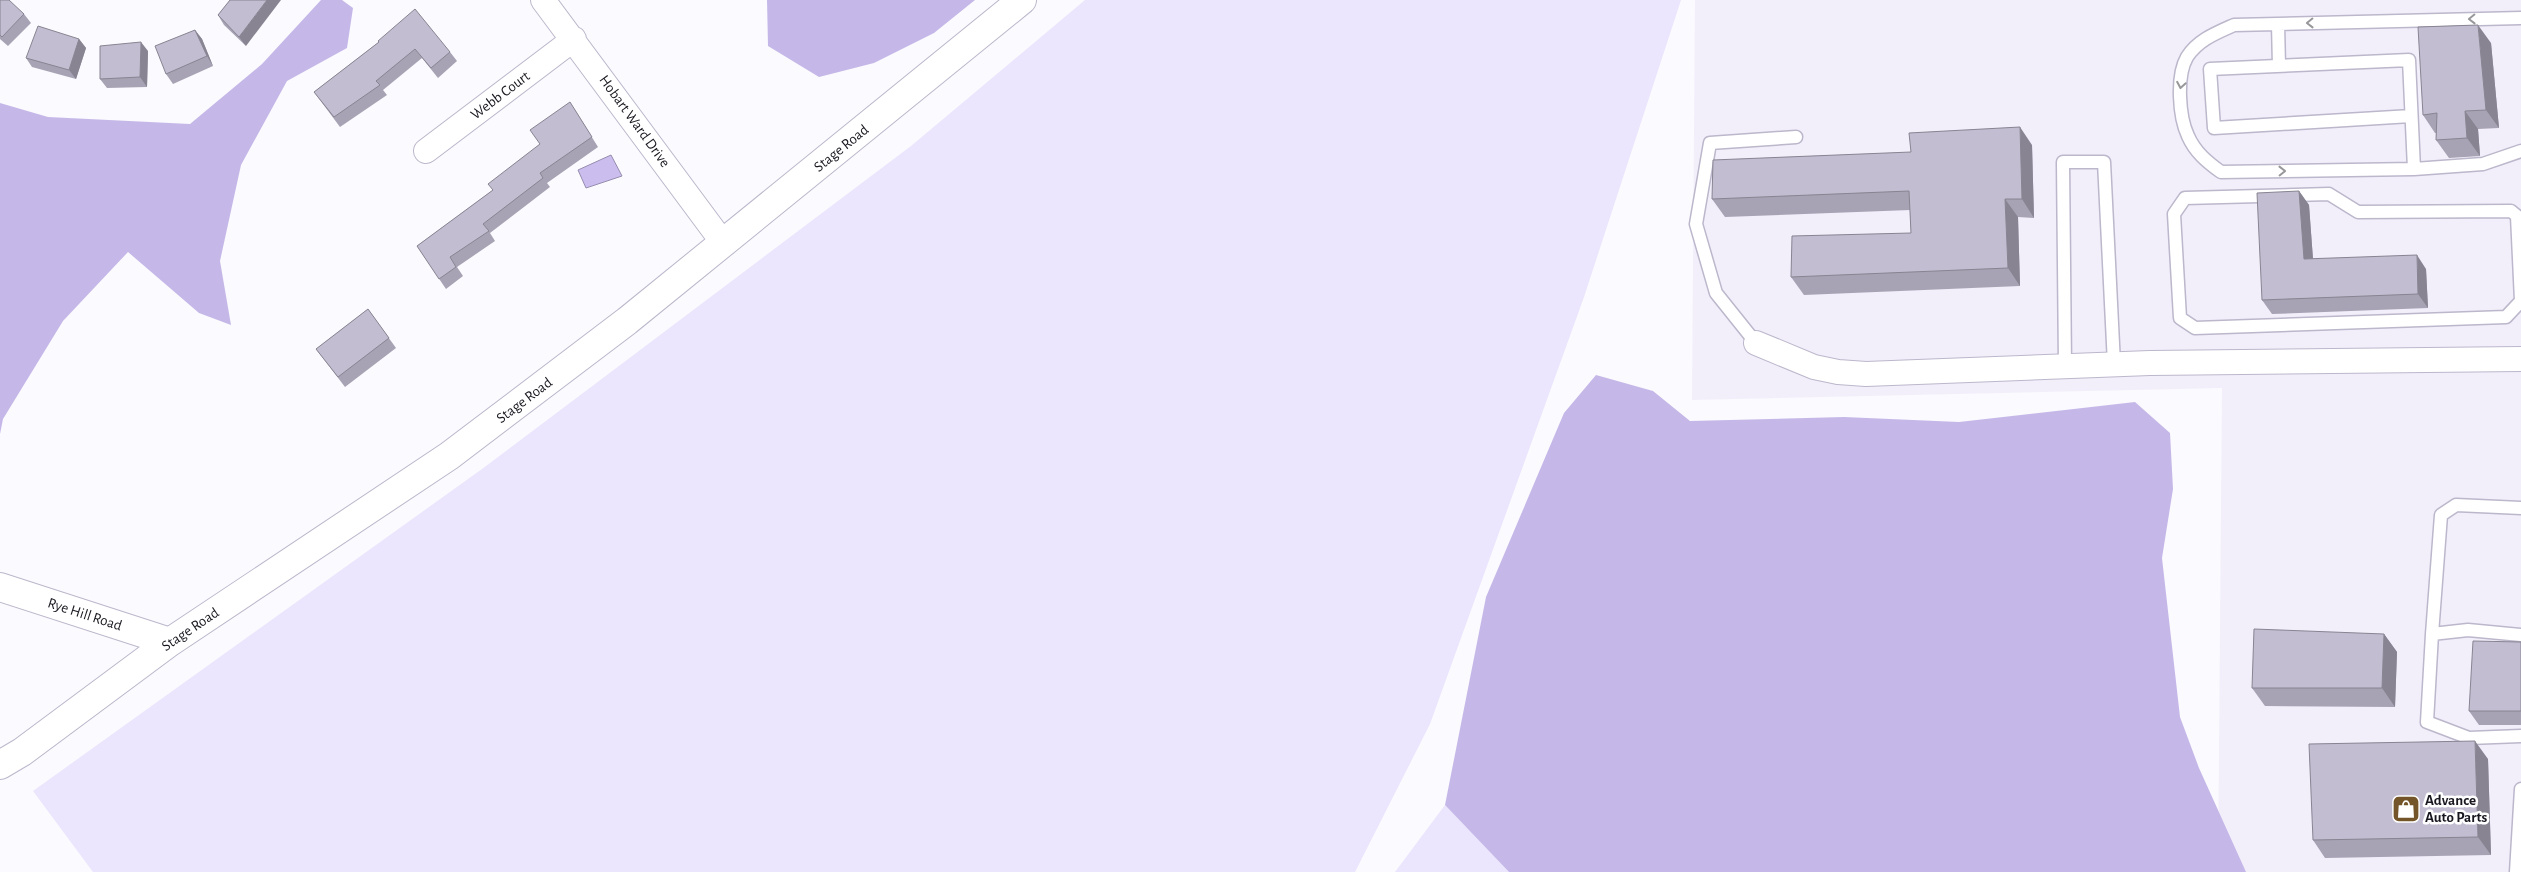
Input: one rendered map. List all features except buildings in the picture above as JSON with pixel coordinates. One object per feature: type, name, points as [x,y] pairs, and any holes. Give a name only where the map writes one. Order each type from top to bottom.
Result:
[{"type":"street","name":"Hobart Ward Drive","points":[[543,0],[574,39],[724,244]]},
{"type":"street","name":"Stage Road","points":[[0,765],[22,752],[170,642],[449,456],[627,322],[1022,0]]},
{"type":"street","name":"Webb Court","points":[[426,151],[574,39]]},
{"type":"street","points":[[1756,343],[1814,367],[1838,372],[1866,374],[2114,364],[2521,359]]},
{"type":"street","name":"Rye Hill Road","points":[[0,587],[170,642]]},
{"type":"lane","points":[[2521,18],[2234,25],[2205,38],[2187,58],[2179,92],[2187,136],[2204,160],[2221,172],[2414,169],[2483,164],[2521,151]]},
{"type":"lane","points":[[2278,24],[2279,66]]},
{"type":"lane","points":[[2411,116],[2214,128],[2210,69],[2408,60],[2414,169]]},
{"type":"lane","points":[[1756,343],[1716,293],[1696,224],[1710,143],[1796,137]]},
{"type":"lane","points":[[2065,366],[2064,162],[2104,162],[2114,364]]},
{"type":"lane","points":[[2329,194],[2358,212],[2511,210],[2517,216],[2521,301],[2506,317],[2195,328],[2180,318],[2174,214],[2185,198],[2329,194]]},
{"type":"lane","points":[[2521,508],[2456,505],[2441,515],[2427,722],[2469,738],[2521,736]]},
{"type":"lane","points":[[2432,634],[2468,630],[2521,635]]},
{"type":"lane","points":[[2516,872],[2521,789]]},
{"type":"shaded area","points":[[321,0],[342,0],[353,8],[347,48],[287,81],[241,165],[220,261],[231,325],[199,313],[128,252],[63,321],[3,419],[0,434],[0,103],[48,117],[190,124],[262,64]]},
{"type":"shaded area","points":[[767,0],[975,0],[934,33],[874,63],[819,77],[768,46]]},
{"type":"shaded area","points":[[1085,0],[1681,0],[1584,297],[1430,724],[1355,872],[93,872],[33,791],[482,469],[911,146]]},
{"type":"shaded area","points":[[1695,0],[2521,0],[2521,872],[2218,872],[2222,388],[1692,400]]},
{"type":"shaded area","points":[[611,155],[622,176],[586,188],[578,170]]},
{"type":"shaded area","points":[[1596,375],[1653,391],[1690,421],[1844,417],[1959,422],[2135,402],[2170,433],[2173,489],[2162,558],[2180,717],[2199,768],[2246,872],[1509,872],[1445,805],[1486,597],[1564,413]]},
{"type":"shaded area","points":[[1445,805],[1509,872],[1395,872]]},
{"type":"place","name":"Advance Auto Parts","points":[[2406,809]]}]
